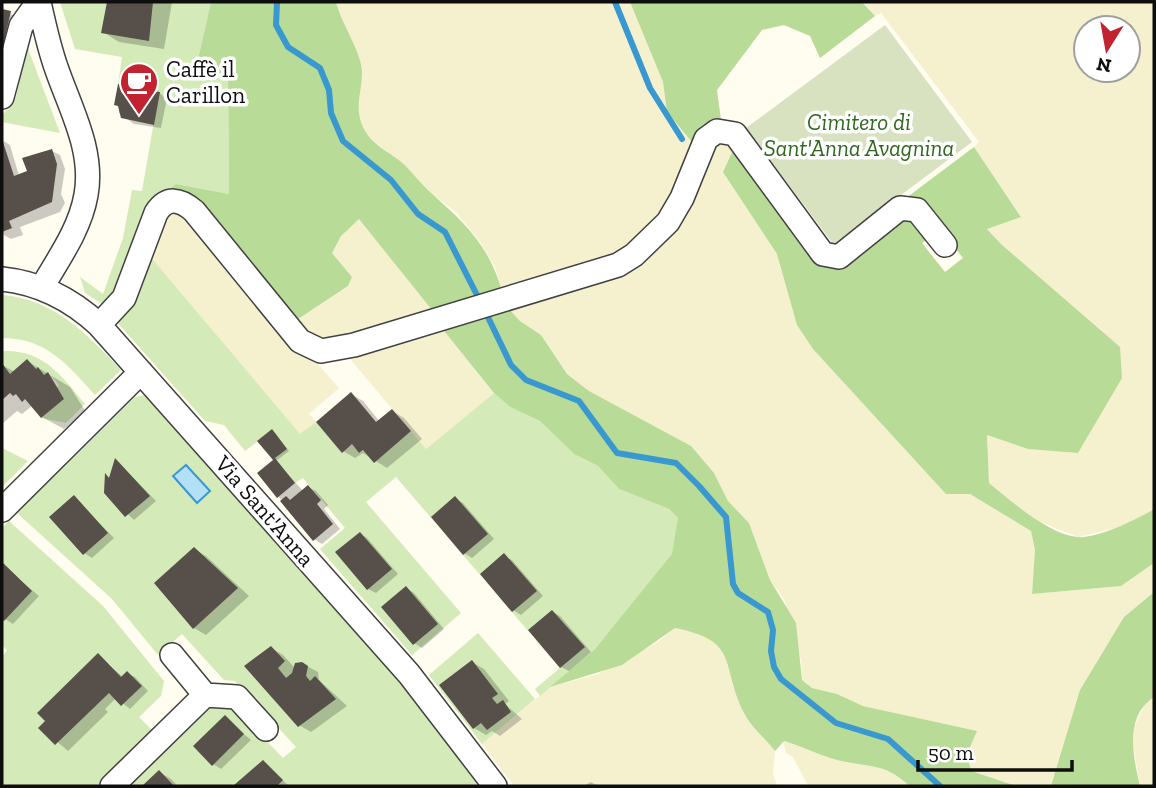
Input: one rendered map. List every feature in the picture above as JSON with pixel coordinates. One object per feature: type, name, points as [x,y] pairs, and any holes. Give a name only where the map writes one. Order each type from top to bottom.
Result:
[{"type":"street","points":[[2,97],[21,26],[39,2]]},
{"type":"street","points":[[39,2],[50,49],[84,143],[88,172],[86,194],[77,223],[42,287]]},
{"type":"street","points":[[99,325],[124,298],[156,213],[164,203],[173,200],[194,211],[300,341],[313,348],[332,351],[591,275],[634,255],[676,212],[706,139],[717,131],[735,134],[823,254],[839,257],[900,208],[917,211],[945,245]]},
{"type":"street","name":"Via Sant'Anna","points":[[2,279],[42,287],[71,303],[99,325],[409,674],[495,786]]},
{"type":"street","points":[[2,510],[141,372]]},
{"type":"street","points":[[172,656],[205,695],[236,697],[266,729]]},
{"type":"street","points":[[112,786],[205,695]]},
{"type":"shaded area","points":[[336,2],[630,2],[663,82],[667,112],[692,142],[689,162],[662,219],[623,255],[503,294],[495,267],[480,242],[456,212],[428,191],[400,161],[368,137],[358,119],[362,70]]},
{"type":"shaded area","points":[[863,2],[1154,2],[1154,509],[1124,526],[1078,537],[1033,519],[989,483],[987,435],[1028,449],[1078,453],[1096,421],[1002,245],[987,228],[1021,216],[974,147],[979,142],[881,13],[875,16]]},
{"type":"shaded area","points":[[721,136],[734,148],[724,172],[777,254],[787,280],[970,494],[1031,531],[1035,550],[1032,594],[1121,586],[1154,563],[1154,592],[1124,617],[1067,741],[1051,786],[1016,786],[971,772],[967,754],[976,731],[863,706],[837,694],[812,688],[802,680],[801,661],[784,599],[770,580],[749,523],[728,501],[714,473],[690,446],[589,391],[567,374],[541,335],[520,321],[507,307],[634,264]]},
{"type":"shaded area","points":[[181,211],[339,388],[309,414],[316,422],[300,435],[149,255],[165,214]]},
{"type":"shaded area","points":[[359,218],[436,315],[322,344],[292,323],[348,286],[352,277],[332,253],[340,236]]},
{"type":"shaded area","points":[[440,326],[494,393],[426,449],[345,353]]},
{"type":"shaded area","points":[[675,628],[700,633],[716,642],[725,652],[744,714],[775,751],[773,773],[777,786],[514,786],[482,744],[550,687],[598,674],[656,643]]},
{"type":"shaded area","points":[[1154,697],[1154,786],[1140,786],[1131,733],[1146,702]]},
{"type":"shaded area","points":[[783,741],[845,762],[892,770],[910,786],[808,786],[793,757],[786,753]]},
{"type":"green space","points":[[60,2],[211,2],[196,68],[228,75],[229,194],[176,184],[124,286],[104,305],[85,293],[80,277],[103,294],[123,238],[132,190],[142,191],[159,92],[118,84],[122,57],[75,49]]},
{"type":"green space","points":[[211,2],[336,2],[361,64],[359,111],[362,126],[370,138],[404,165],[465,225],[491,262],[503,294],[436,315],[359,219],[341,236],[332,253],[352,277],[348,286],[292,323],[164,195],[176,184],[229,194],[228,75],[196,68]]},
{"type":"green space","points":[[630,2],[862,2],[875,16],[820,58],[810,36],[784,25],[762,30],[717,90],[721,120],[702,125],[692,142],[667,112],[663,82]]},
{"type":"green space","name":"Cimitero di Sant'Anna Avagnina","points":[[885,25],[972,142],[834,245],[746,128]]},
{"type":"green space","points":[[27,46],[60,133],[2,122],[2,116],[16,97]]},
{"type":"green space","points":[[974,147],[1021,217],[987,229],[1120,347],[1122,378],[1078,453],[1028,449],[987,435],[989,483],[1042,523],[1066,535],[1077,537],[1106,532],[1154,509],[1154,563],[1121,586],[1032,594],[1035,550],[1031,531],[970,494],[946,494],[813,349],[797,325],[777,254],[723,172],[734,148],[819,263],[905,215],[931,237],[922,243],[945,272],[963,258],[927,212],[902,201]]},
{"type":"green space","points":[[149,255],[300,434],[316,422],[342,452],[352,444],[359,453],[411,431],[426,449],[494,393],[510,407],[540,421],[574,454],[598,466],[619,489],[669,509],[678,518],[673,554],[595,649],[540,696],[535,689],[560,668],[396,477],[366,502],[461,613],[412,655],[320,549],[345,528],[303,478],[295,483],[275,458],[287,449],[272,430],[245,451],[224,425],[205,421],[115,320]]},
{"type":"green space","points":[[2,295],[38,303],[54,311],[82,332],[121,370],[95,395],[65,363],[43,348],[17,339],[2,338]]},
{"type":"green space","points":[[507,307],[520,321],[541,335],[567,374],[589,391],[691,446],[714,473],[728,501],[749,523],[770,580],[796,623],[802,680],[812,688],[837,694],[863,706],[977,731],[967,754],[971,771],[1016,786],[910,786],[887,770],[838,760],[784,741],[775,751],[744,713],[720,648],[696,633],[675,628],[622,665],[550,687],[595,649],[672,554],[678,518],[669,509],[619,489],[598,466],[574,454],[540,421],[510,407],[494,393],[440,326]]},
{"type":"green space","points":[[2,351],[29,354],[40,359],[59,374],[85,404],[66,423],[41,418],[64,399],[56,388],[59,385],[48,372],[44,375],[27,360],[10,374],[2,363]]},
{"type":"green space","points":[[145,395],[420,704],[482,786],[127,786],[212,703],[231,704],[283,758],[296,747],[235,681],[224,680],[182,634],[158,655],[112,599],[17,513],[135,397]]},
{"type":"green space","points":[[2,448],[28,461],[2,487]]},
{"type":"green space","points":[[9,521],[103,606],[164,681],[161,696],[139,717],[153,731],[97,786],[2,786],[2,657],[7,650],[2,645],[2,528]]},
{"type":"green space","points":[[1154,592],[1154,697],[1144,705],[1138,715],[1133,738],[1140,786],[1051,786],[1080,690],[1124,617]]},
{"type":"green space","points":[[478,633],[535,699],[482,744],[429,675]]},
{"type":"water","points":[[186,465],[210,491],[197,503],[173,476]]},
{"type":"building","points":[[107,2],[153,2],[149,41],[101,33]]},
{"type":"building","points":[[2,9],[11,11],[3,46],[2,46]]},
{"type":"building","points":[[118,84],[160,92],[154,125],[121,118],[118,106],[114,105]]},
{"type":"building","points":[[2,139],[14,176],[27,171],[22,158],[52,149],[57,164],[52,202],[9,221],[12,228],[2,232]]},
{"type":"building","points":[[27,359],[44,375],[48,372],[64,399],[41,418],[25,399],[22,402],[16,394],[13,396],[10,393],[2,400],[2,363],[10,374]]},
{"type":"building","points":[[351,392],[376,422],[392,409],[411,431],[374,463],[363,450],[359,453],[352,444],[342,453],[316,422]]},
{"type":"building","points":[[272,429],[287,449],[275,458],[295,483],[277,498],[257,473],[273,460],[257,441]]},
{"type":"building","points":[[115,458],[150,496],[125,517],[104,493],[105,473],[109,478]]},
{"type":"building","points":[[308,485],[321,500],[317,504],[333,524],[313,541],[280,501],[286,496],[290,500]]},
{"type":"building","points":[[74,495],[108,533],[83,555],[49,517]]},
{"type":"building","points":[[455,496],[488,534],[463,555],[431,517]]},
{"type":"building","points":[[360,532],[392,569],[367,590],[335,552]]},
{"type":"building","points":[[194,547],[238,588],[193,629],[154,583]]},
{"type":"building","points":[[504,553],[537,591],[512,612],[480,574]]},
{"type":"building","points":[[2,562],[32,591],[4,621],[2,619]]},
{"type":"building","points":[[406,586],[438,624],[413,645],[381,607]]},
{"type":"building","points":[[552,610],[585,647],[560,668],[528,630]]},
{"type":"building","points":[[271,646],[285,661],[278,668],[286,678],[292,673],[295,663],[302,662],[308,666],[306,676],[310,681],[315,676],[336,699],[298,727],[244,666]]},
{"type":"building","points":[[98,653],[121,677],[127,671],[142,686],[121,706],[109,693],[55,745],[38,728],[45,721],[37,713]]},
{"type":"building","points":[[472,660],[498,694],[492,698],[497,704],[503,700],[511,712],[487,730],[481,723],[473,729],[439,685]]},
{"type":"building","points":[[225,715],[244,734],[212,766],[193,746]]},
{"type":"building","points":[[263,760],[283,780],[277,786],[233,786]]},
{"type":"building","points":[[159,770],[174,786],[142,786]]},
{"type":"waterway","points":[[277,2],[276,25],[288,47],[320,68],[329,90],[331,113],[343,141],[391,180],[418,214],[445,232],[480,301]]},
{"type":"waterway","points":[[615,2],[650,88],[682,139]]},
{"type":"waterway","points":[[485,311],[511,365],[526,380],[579,401],[617,453],[676,463],[726,517],[733,584],[738,593],[768,612],[773,630],[771,651],[774,667],[781,679],[836,723],[888,739],[940,786]]},
{"type":"place","name":"Caffè il Carillon","points":[[139,116]]}]
